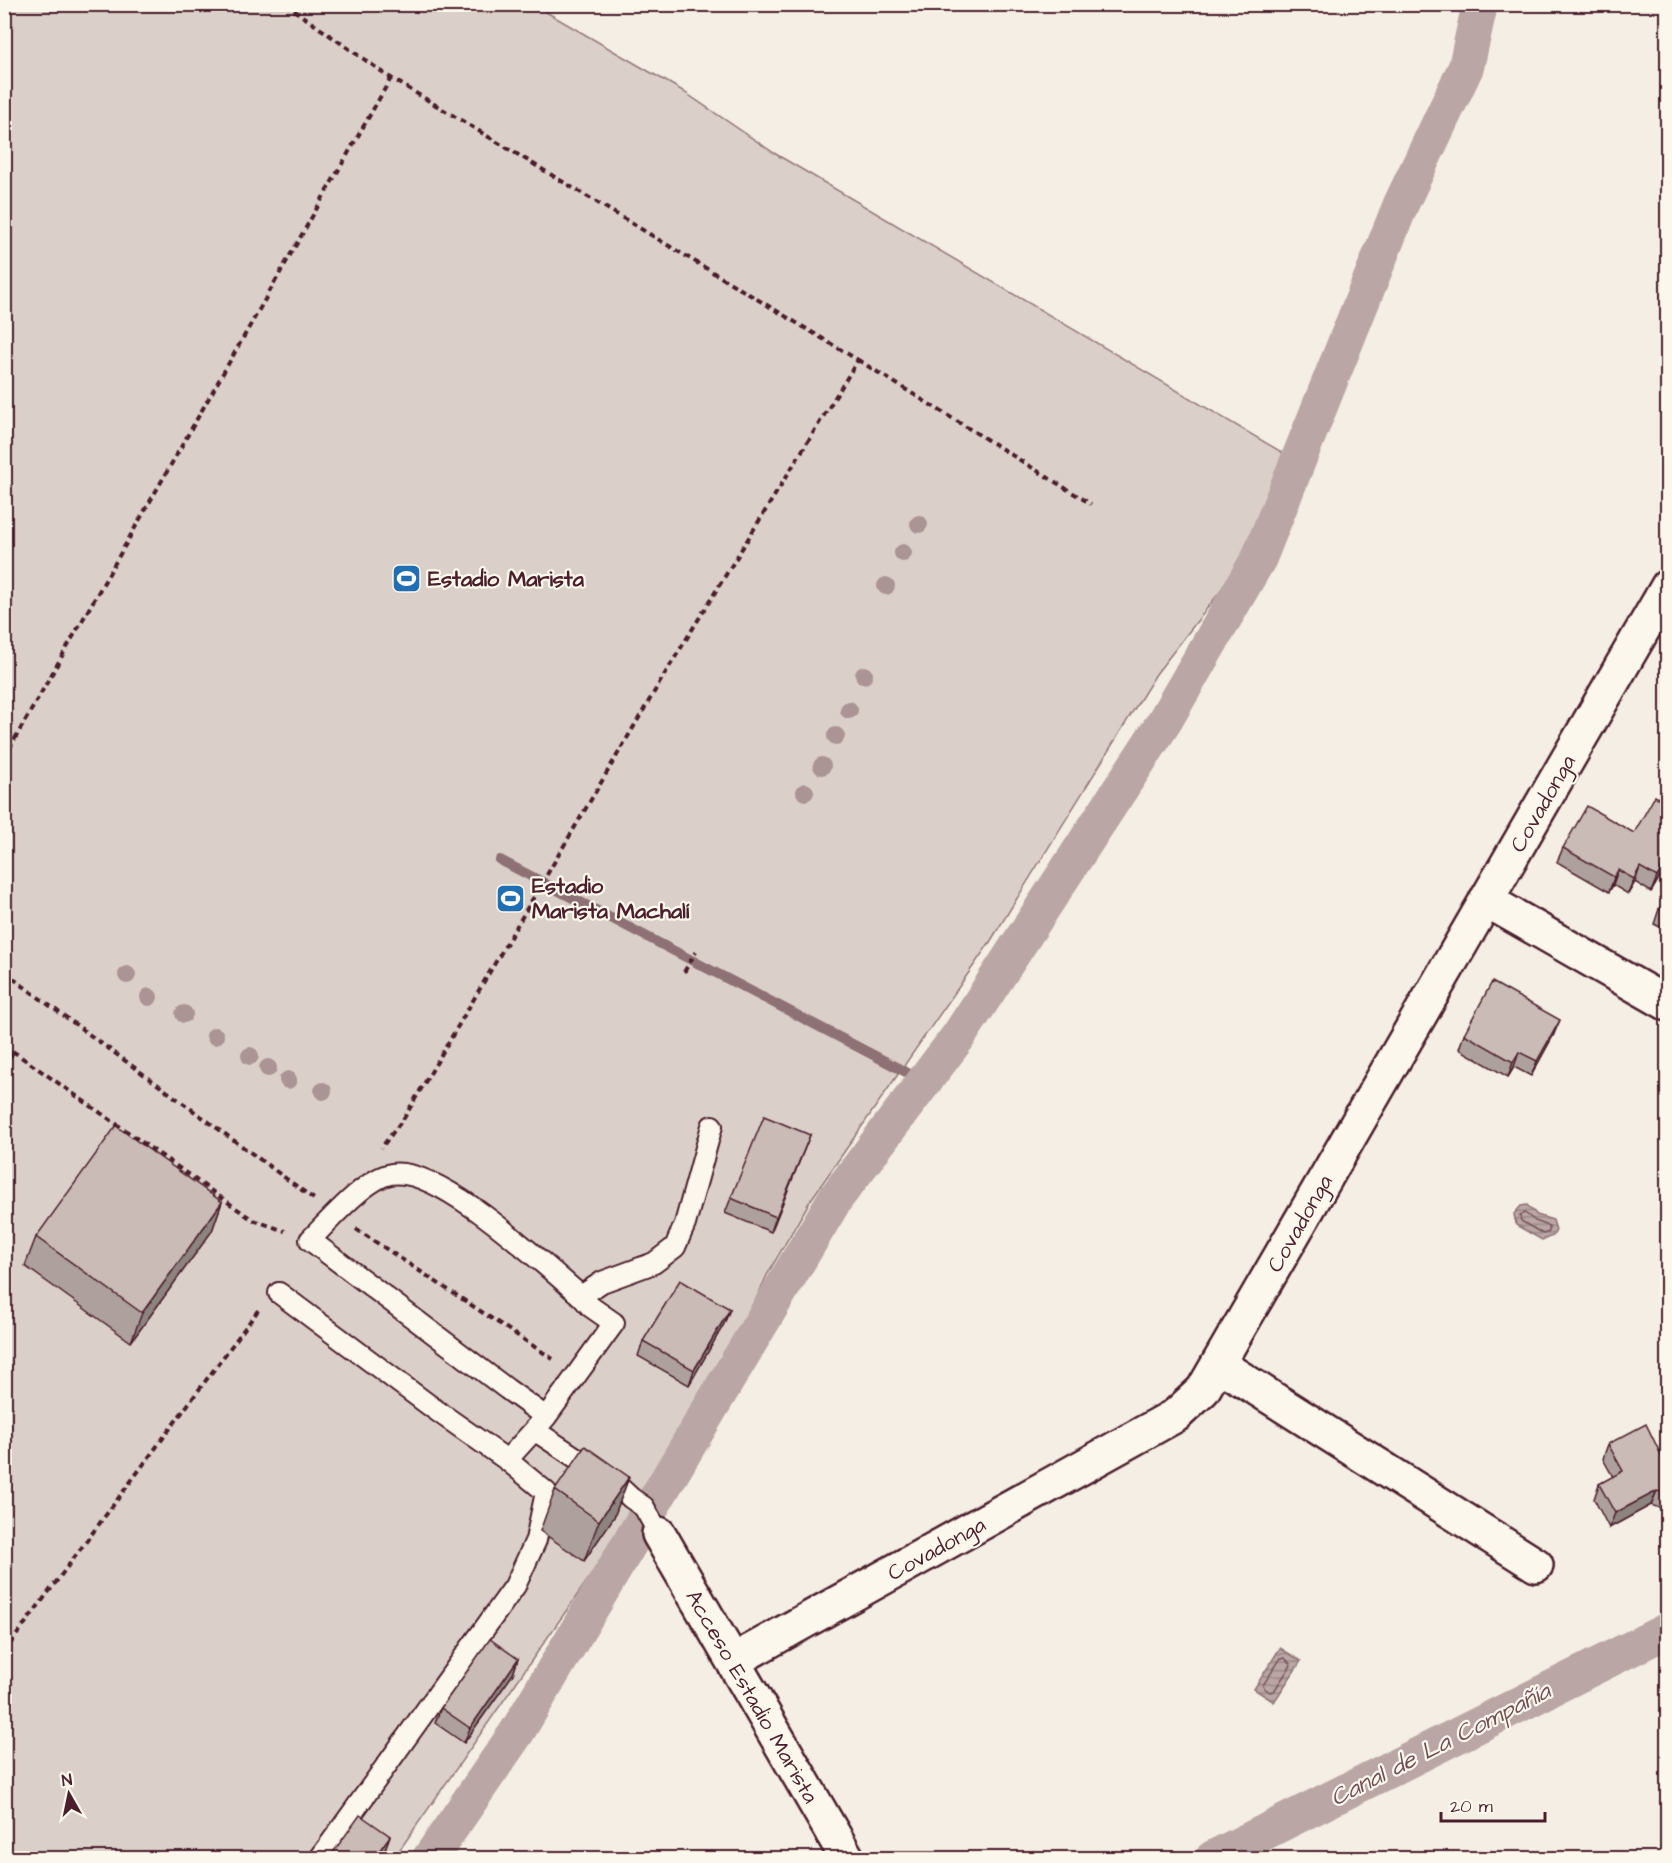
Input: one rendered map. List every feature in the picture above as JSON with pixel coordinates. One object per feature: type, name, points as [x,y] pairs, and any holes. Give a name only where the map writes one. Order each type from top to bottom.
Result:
[{"type":"street","name":"Covadonga","points":[[733,1661],[1176,1415],[1203,1390],[1668,586]]},
{"type":"street","points":[[1486,900],[1668,1004]]},
{"type":"street","points":[[1218,1364],[1536,1565]]},
{"type":"street","name":"Acceso Estadio Marista","points":[[659,1534],[847,1858]]},
{"type":"lane","points":[[581,1296],[602,1282],[654,1263],[675,1247],[685,1224],[712,1126]]},
{"type":"lane","points":[[507,1460],[540,1423],[614,1323],[591,1307],[581,1296],[471,1204],[432,1182],[412,1175],[391,1174],[369,1184],[310,1240],[540,1423],[616,1484],[631,1498],[644,1507],[659,1534]]},
{"type":"lane","points":[[279,1293],[507,1460],[546,1492],[536,1540],[515,1586],[320,1858]]},
{"type":"path","points":[[285,4],[391,78],[858,360],[1091,504]]},
{"type":"path","points":[[4,758],[391,78]]},
{"type":"path","points":[[375,1156],[404,1118],[663,677],[858,360]]},
{"type":"path","points":[[684,972],[696,952]]},
{"type":"path","points":[[4,972],[336,1215],[577,1374]]},
{"type":"path","points":[[4,1045],[253,1220],[310,1240]]},
{"type":"path","points":[[4,1066],[13,1052]]},
{"type":"path","points":[[4,1652],[260,1307]]},
{"type":"shaded area","name":"Estadio Marista Machalí","points":[[5,5],[534,5],[681,90],[774,153],[1295,460],[1250,553],[1156,674],[990,942],[810,1201],[767,1275],[696,1438],[678,1467],[612,1545],[394,1858],[5,1858]]},
{"type":"water","points":[[1527,1205],[1537,1215],[1553,1220],[1556,1230],[1553,1236],[1542,1240],[1516,1225],[1514,1214],[1521,1206]]},
{"type":"water","points":[[1280,1648],[1301,1661],[1274,1702],[1254,1689]]},
{"type":"building","points":[[1655,796],[1668,804],[1668,858],[1657,877],[1640,867],[1634,879],[1618,870],[1614,877],[1563,848],[1587,806],[1634,833]]},
{"type":"building","points":[[1668,894],[1668,913],[1659,909]]},
{"type":"building","points":[[1492,982],[1560,1020],[1537,1061],[1519,1052],[1513,1062],[1464,1034]]},
{"type":"building","points":[[764,1116],[810,1135],[776,1217],[731,1198]]},
{"type":"building","points":[[116,1126],[222,1202],[142,1313],[36,1237]]},
{"type":"building","points":[[680,1280],[730,1309],[694,1370],[643,1341]]},
{"type":"building","points":[[1646,1424],[1664,1461],[1668,1462],[1668,1494],[1657,1491],[1615,1513],[1599,1484],[1623,1471],[1608,1444]]},
{"type":"building","points":[[585,1446],[629,1477],[599,1521],[555,1490]]},
{"type":"building","points":[[490,1639],[518,1659],[470,1728],[441,1708]]},
{"type":"building","points":[[360,1815],[390,1836],[374,1858],[329,1858]]},
{"type":"waterway","points":[[430,1858],[517,1732],[835,1199],[958,1037],[1164,722],[1259,558],[1401,204],[1466,67],[1480,4]]},
{"type":"waterway","points":[[500,860],[925,1082]]},
{"type":"waterway","name":"Canal de La Compañía","points":[[1213,1858],[1668,1630]]},
{"type":"place","name":"Estadio Marista","points":[[407,578]]},
{"type":"place","name":"Estadio Marista Machalí","points":[[511,898]]}]
